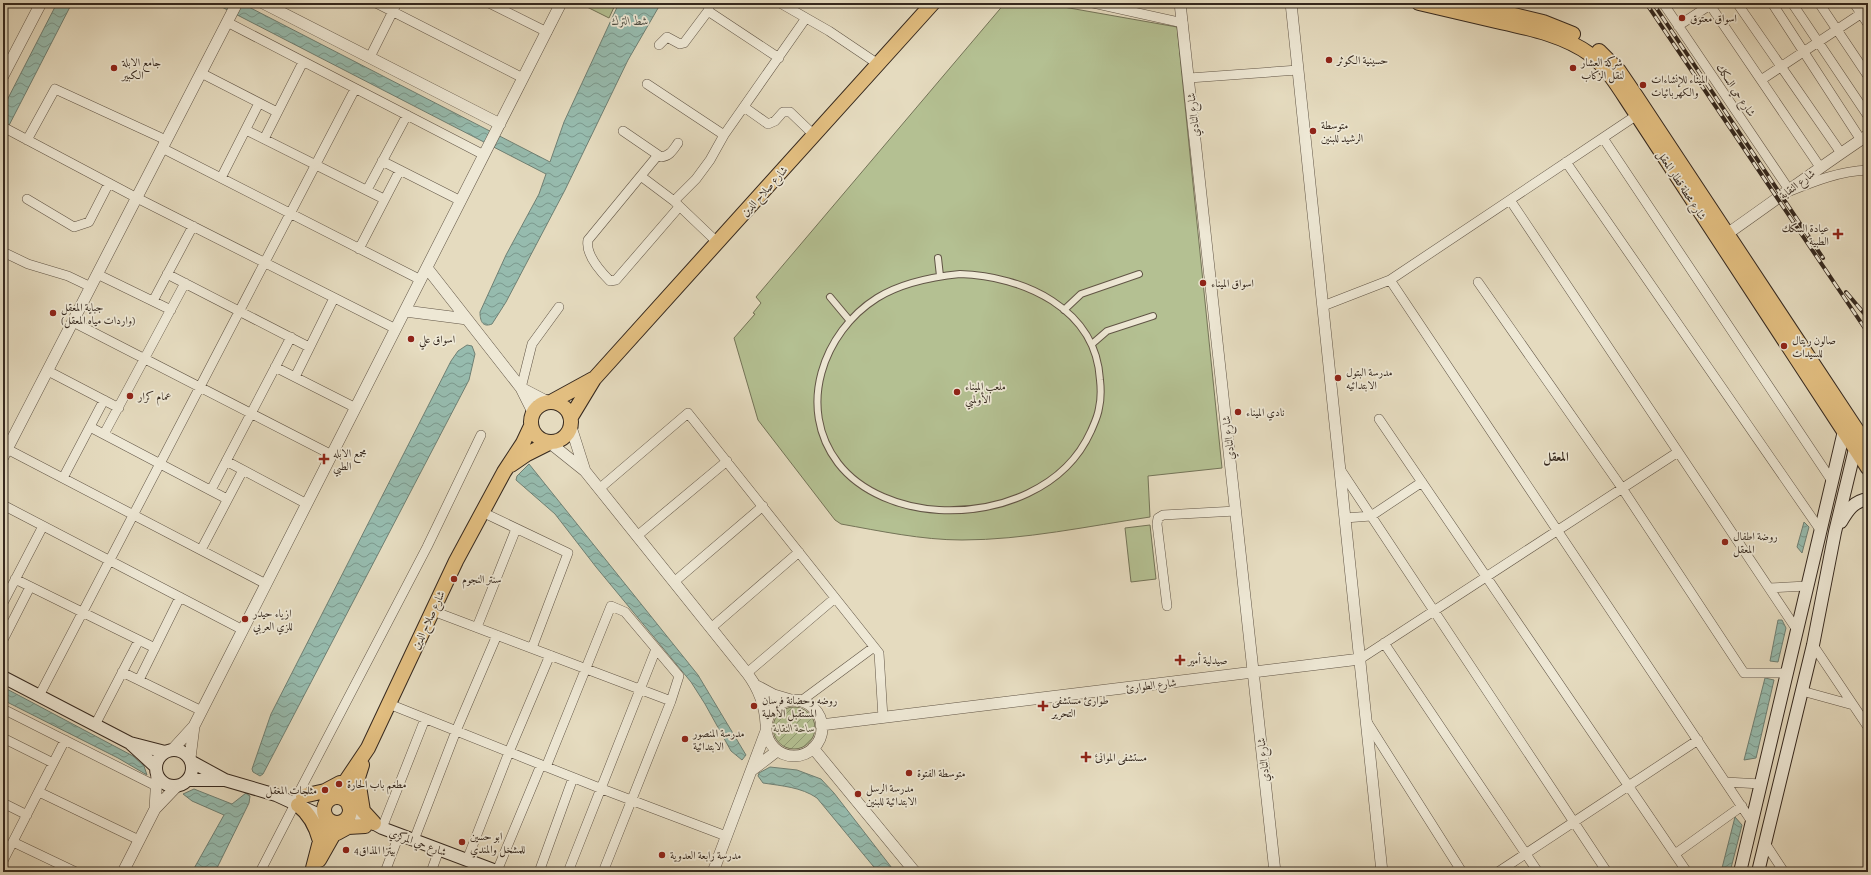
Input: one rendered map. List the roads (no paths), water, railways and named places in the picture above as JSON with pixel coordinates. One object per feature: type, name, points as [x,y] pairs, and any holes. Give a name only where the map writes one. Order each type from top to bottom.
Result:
[{"type":"main road","name":"شارع صلاح الدين","points":[[571,422],[594,379],[933,3]]},
{"type":"main road","name":"شارع محطة قطار المعقل","points":[[1419,3],[1528,28],[1576,46],[1591,55],[1603,68],[1637,115],[1848,427]]},
{"type":"main road","name":"شارع محطة قطار المعقل","points":[[1465,3],[1543,22],[1572,33],[1596,48],[1608,59],[1636,96],[1727,234],[1848,427],[1860,448],[1868,468]]},
{"type":"main road","name":"شارع صلاح الدين","points":[[550,402],[594,379]]},
{"type":"main road","points":[[550,402],[563,406],[571,422],[563,439],[550,443],[538,438],[531,426],[533,412],[537,407],[550,402]]},
{"type":"main road","name":"شارع صلاح الدين","points":[[312,871],[327,839],[346,815],[355,776],[456,561],[504,472],[531,426]]},
{"type":"main road","points":[[1740,872],[1832,481],[1848,427]]},
{"type":"main road","name":"شارع صلاح الدين","points":[[504,472],[518,460],[550,443]]},
{"type":"main road","points":[[1758,872],[1813,645],[1835,532],[1860,448],[1840,450]]},
{"type":"main road","points":[[1835,532],[1852,506],[1859,501],[1868,499]]},
{"type":"main road","points":[[1807,586],[1824,592]]},
{"type":"main road","points":[[3,677],[130,743],[182,751],[191,760],[225,780],[298,800],[335,797],[342,798],[346,815],[332,823],[298,800]]},
{"type":"main road","points":[[1784,687],[1802,692]]},
{"type":"main road","points":[[130,743],[156,776],[165,784],[177,786],[188,780],[225,780]]},
{"type":"main road","points":[[156,776],[160,756],[169,750]]},
{"type":"main road","points":[[188,780],[192,771],[191,760]]},
{"type":"main road","name":"شارع صلاح الدين","points":[[335,797],[355,776]]},
{"type":"main road","points":[[355,776],[361,807],[374,826],[348,828],[327,839],[298,800],[329,789],[355,776]]},
{"type":"main road","points":[[1761,784],[1779,787]]},
{"type":"main road","points":[[326,818],[324,807],[327,800],[335,797]]},
{"type":"main road","name":"شارع حي المركزي","points":[[346,815],[467,860],[481,869],[498,872]]},
{"type":"main road","name":"شارع صلاح الدين","points":[[326,818],[327,839]]},
{"type":"street","points":[[5,69],[41,3]]},
{"type":"street","points":[[237,3],[5,453],[62,478],[266,584]]},
{"type":"street","points":[[263,3],[500,124]]},
{"type":"street","points":[[376,3],[395,7],[523,78]]},
{"type":"street","points":[[489,3],[546,32]]},
{"type":"street","points":[[169,750],[194,726],[202,711],[561,3]]},
{"type":"street","points":[[780,3],[878,64]]},
{"type":"street","points":[[1093,3],[1183,23]]},
{"type":"street","name":"شارع النادي","points":[[1180,3],[1275,872]]},
{"type":"street","points":[[1291,3],[1382,872]]},
{"type":"street","name":"شارع حي السكك","points":[[1663,3],[1790,191]]},
{"type":"street","points":[[1737,3],[1840,153]]},
{"type":"street","points":[[1772,3],[1864,138]]},
{"type":"street","points":[[1792,3],[1868,116]]},
{"type":"street","points":[[1819,3],[1868,76]]},
{"type":"street","points":[[1854,3],[1864,11],[1868,24]]},
{"type":"street","points":[[1678,26],[1712,4],[1820,167]]},
{"type":"street","points":[[370,57],[395,7]]},
{"type":"street","points":[[659,45],[667,37],[680,44],[684,43],[709,7],[779,58]]},
{"type":"street","points":[[1761,80],[1864,11]]},
{"type":"street","points":[[658,155],[642,177],[588,240],[589,248],[598,270],[610,282],[616,280],[699,175],[724,135],[806,18]]},
{"type":"street","points":[[227,22],[484,155]]},
{"type":"street","points":[[264,139],[303,62]]},
{"type":"street","points":[[1189,78],[1298,70]]},
{"type":"street","points":[[201,73],[277,112]]},
{"type":"street","points":[[647,84],[724,135]]},
{"type":"street","points":[[28,140],[55,89],[164,144],[221,178],[420,280]]},
{"type":"street","points":[[39,696],[355,89]]},
{"type":"street","points":[[221,178],[259,103]]},
{"type":"street","points":[[744,107],[768,124],[775,121],[783,112],[790,112],[814,135]]},
{"type":"street","points":[[367,190],[407,115]]},
{"type":"street","points":[[1323,306],[1390,280],[1637,115]]},
{"type":"street","points":[[3,127],[137,198],[396,330]]},
{"type":"street","points":[[246,130],[384,199]]},
{"type":"street","points":[[623,131],[658,155],[666,156],[678,143]]},
{"type":"street","points":[[1603,138],[1832,481]]},
{"type":"street","name":"شارع النقابة","points":[[1727,234],[1790,191],[1820,167],[1864,138]]},
{"type":"street","points":[[382,161],[461,201]]},
{"type":"street","points":[[1566,162],[1820,531]]},
{"type":"street","points":[[359,249],[400,170]]},
{"type":"street","points":[[1790,191],[1824,178],[1850,171],[1868,170]]},
{"type":"street","points":[[642,177],[677,204],[717,242]]},
{"type":"street","points":[[27,199],[74,227],[89,222],[109,183]]},
{"type":"street","points":[[1510,200],[1797,630]]},
{"type":"street","points":[[153,301],[193,226]]},
{"type":"street","points":[[3,252],[28,264],[68,276],[90,288]]},
{"type":"street","points":[[938,258],[940,276]]},
{"type":"street","points":[[426,268],[468,319],[521,388],[533,412]]},
{"type":"street","points":[[97,274],[171,310]]},
{"type":"street","points":[[167,274],[309,347]]},
{"type":"street","points":[[1064,310],[1081,294],[1139,274]]},
{"type":"street","points":[[978,275],[999,279],[1042,294],[1064,310],[1081,328],[1092,344],[1097,358],[1101,393],[1099,409],[1086,441],[1066,467],[1040,488],[1002,504],[974,509],[924,509],[892,501],[862,485],[847,474],[837,462],[828,446],[822,430],[818,412],[820,381],[823,364],[830,348],[850,321],[877,298],[892,290],[940,276],[978,275]]},
{"type":"street","points":[[1390,280],[1752,822]]},
{"type":"street","points":[[1478,282],[1622,488],[1744,673],[1787,673]]},
{"type":"street","points":[[104,434],[185,283]]},
{"type":"street","points":[[830,297],[850,321]]},
{"type":"street","points":[[294,377],[334,298]]},
{"type":"street","points":[[521,388],[532,344],[559,307]]},
{"type":"street","points":[[405,311],[468,319]]},
{"type":"street","points":[[1092,344],[1107,331],[1153,316]]},
{"type":"street","points":[[73,322],[332,455]]},
{"type":"street","points":[[211,490],[291,337]]},
{"type":"street","points":[[275,367],[356,408]]},
{"type":"street","points":[[48,371],[119,408]]},
{"type":"street","points":[[521,388],[550,402]]},
{"type":"street","points":[[62,478],[104,400]]},
{"type":"street","points":[[599,489],[688,413],[879,653],[883,718]]},
{"type":"street","points":[[1379,419],[1687,872]]},
{"type":"street","points":[[571,422],[585,471]]},
{"type":"street","points":[[90,426],[228,499]]},
{"type":"street","points":[[260,872],[427,547],[481,435]]},
{"type":"street","points":[[550,443],[585,471],[757,686],[764,704],[768,738],[777,750],[792,756],[807,753],[814,748],[819,741],[822,724],[815,710],[797,701],[774,695],[757,686]]},
{"type":"street","points":[[1360,659],[1678,452]]},
{"type":"street","points":[[226,461],[307,504]]},
{"type":"street","points":[[637,536],[727,461]]},
{"type":"street","points":[[1340,469],[1607,872]]},
{"type":"street","points":[[201,550],[243,470]]},
{"type":"street","points":[[1345,518],[1371,516],[1422,482]]},
{"type":"street","points":[[3,506],[243,630]]},
{"type":"street","points":[[674,582],[763,506]]},
{"type":"street","points":[[1167,606],[1157,524],[1158,518],[1163,516],[1236,511]]},
{"type":"street","points":[[482,512],[568,553],[532,648]]},
{"type":"street","points":[[3,603],[43,526]]},
{"type":"street","points":[[477,627],[516,529]]},
{"type":"street","points":[[711,628],[799,552]]},
{"type":"street","points":[[15,579],[155,648]]},
{"type":"street","points":[[1769,588],[1807,586]]},
{"type":"street","points":[[3,640],[30,587]]},
{"type":"street","points":[[139,680],[180,598]]},
{"type":"street","points":[[747,673],[835,598]]},
{"type":"street","points":[[3,606],[17,613]]},
{"type":"street","points":[[498,872],[586,669],[611,606],[625,612],[679,676],[671,701],[603,872]]},
{"type":"street","points":[[433,611],[671,701]]},
{"type":"street","points":[[414,840],[456,731],[497,635]]},
{"type":"street","points":[[95,725],[139,640]]},
{"type":"street","points":[[1384,643],[1538,872]]},
{"type":"street","points":[[1813,645],[1868,727]]},
{"type":"street","points":[[713,872],[766,727],[769,715],[783,702],[797,701],[874,647]]},
{"type":"street","points":[[568,872],[656,649]]},
{"type":"street","points":[[467,860],[509,752],[550,655]]},
{"type":"street","name":"شارع الطوارئ","points":[[822,724],[883,718],[1360,659]]},
{"type":"street","points":[[122,672],[202,711]]},
{"type":"street","points":[[1802,692],[1853,705]]},
{"type":"street","points":[[390,704],[573,778],[726,836]]},
{"type":"street","points":[[3,709],[65,740],[156,776],[154,809]]},
{"type":"street","points":[[374,826],[425,718]]},
{"type":"street","points":[[1367,722],[1462,872]]},
{"type":"street","points":[[191,760],[194,726]]},
{"type":"street","points":[[3,738],[53,763]]},
{"type":"street","points":[[3,861],[65,740]]},
{"type":"street","points":[[1498,872],[1698,740]]},
{"type":"street","points":[[814,748],[915,872]]},
{"type":"street","points":[[750,771],[777,750]]},
{"type":"street","points":[[538,872],[573,778]]},
{"type":"street","points":[[1726,782],[1761,784]]},
{"type":"street","points":[[123,872],[154,809],[177,786]]},
{"type":"street","points":[[39,792],[139,840]]},
{"type":"street","points":[[3,803],[27,815]]},
{"type":"street","points":[[1675,854],[1742,806]]},
{"type":"street","points":[[385,872],[399,835]]},
{"type":"street","points":[[13,842],[76,872]]},
{"type":"street","points":[[1765,843],[1784,872]]},
{"type":"street","points":[[431,872],[439,850]]},
{"type":"water","points":[[57,3],[72,3],[3,137],[3,108]]},
{"type":"water","name":"شط الترك","points":[[214,3],[241,3],[550,162],[564,122],[619,3],[661,3],[628,60],[565,190],[506,302],[492,324],[486,325],[480,318],[480,312],[506,255],[539,194],[546,174]]},
{"type":"water","points":[[467,345],[472,346],[475,354],[469,380],[263,774],[260,776],[253,772],[252,769],[271,714],[451,361],[458,351]]},
{"type":"water","points":[[529,464],[698,675],[746,755],[742,760],[731,751],[691,682],[596,567],[555,514],[516,480],[517,476]]},
{"type":"water","points":[[1804,522],[1809,527],[1802,553],[1797,547]]},
{"type":"water","points":[[1778,620],[1782,620],[1786,628],[1778,662],[1770,661]]},
{"type":"water","points":[[1765,678],[1774,680],[1756,758],[1744,760]]},
{"type":"water","points":[[3,687],[133,756],[144,766],[147,775],[118,758],[3,700]]},
{"type":"water","points":[[770,767],[797,770],[821,779],[834,793],[895,872],[878,872],[817,798],[798,789],[763,783],[758,776],[759,773]]},
{"type":"water","points":[[194,789],[232,804],[246,793],[250,796],[249,803],[215,872],[192,872],[224,815],[192,801],[183,794]]},
{"type":"water","points":[[1735,817],[1742,825],[1730,872],[1721,872]]},
{"type":"railway","points":[[1646,3],[1868,333]]},
{"type":"railway","points":[[1653,3],[1823,258]]},
{"type":"railway","points":[[1846,292],[1868,318]]},
{"type":"place","name":"اسواق معتوق","points":[[1682,18]]},
{"type":"place","name":"حسينية الكوثر","points":[[1329,60]]},
{"type":"place","name":"جامع الابلة الكبير","points":[[114,68]]},
{"type":"place","name":"شركة العشار لنقل الركاب","points":[[1573,68]]},
{"type":"place","name":"الميناء للإنشاءات والكهربائيات","points":[[1643,85]]},
{"type":"place","name":"متوسطة الرشيد للبنين","points":[[1313,131]]},
{"type":"place","name":"عيادة السكك الطبية","points":[[1838,234]]},
{"type":"place","name":"اسواق الميناء","points":[[1203,283]]},
{"type":"place","name":"جباية المعقل (واردات مياه المعقل)","points":[[53,313]]},
{"type":"place","name":"اسواق علي","points":[[411,339]]},
{"type":"place","name":"صالون ريتال للسيدات","points":[[1784,346]]},
{"type":"place","name":"مدرسة البتول الابتدائيه","points":[[1338,378]]},
{"type":"place","name":"ملعب الميناء الأولمبي","points":[[957,392]]},
{"type":"place","name":"عمام كرار","points":[[130,396]]},
{"type":"place","name":"نادي الميناء","points":[[1238,412]]},
{"type":"place","name":"مجمع الابله الطبي","points":[[324,459]]},
{"type":"place","name":"روضة اطفال المعقل","points":[[1725,542]]},
{"type":"place","name":"سنتر النجوم","points":[[454,579]]},
{"type":"place","name":"ازياء حيدر للزي العربي","points":[[245,619]]},
{"type":"place","name":"صيدلية أمير","points":[[1180,660]]},
{"type":"place","name":"روضه وحضانة فرسان المستقبل الأهلية","points":[[754,706]]},
{"type":"place","name":"طوارئ مستشفى التحرير","points":[[1043,706]]},
{"type":"place","name":"مدرسة المنصور الابتدائية","points":[[685,739]]},
{"type":"place","name":"مستشفى الموانئ","points":[[1086,757]]},
{"type":"place","name":"متوسطة الفتوة","points":[[909,773]]},
{"type":"place","name":"مطعم باب الحارة","points":[[339,784]]},
{"type":"place","name":"مثلجات المعقل","points":[[325,790]]},
{"type":"place","name":"مدرسة الرسل الابتدائية للبنين","points":[[858,794]]},
{"type":"place","name":"ابو حسين للمشخل والمندي","points":[[462,842]]},
{"type":"place","name":"بيتزا المذاق4","points":[[346,850]]},
{"type":"place","name":"مدرسة رابعة العدوية","points":[[662,855]]},
{"type":"district","name":"المعقل","points":[[1556,456]]},
{"type":"park label","name":"ساحة النقابة","points":[[794,728]]}]
